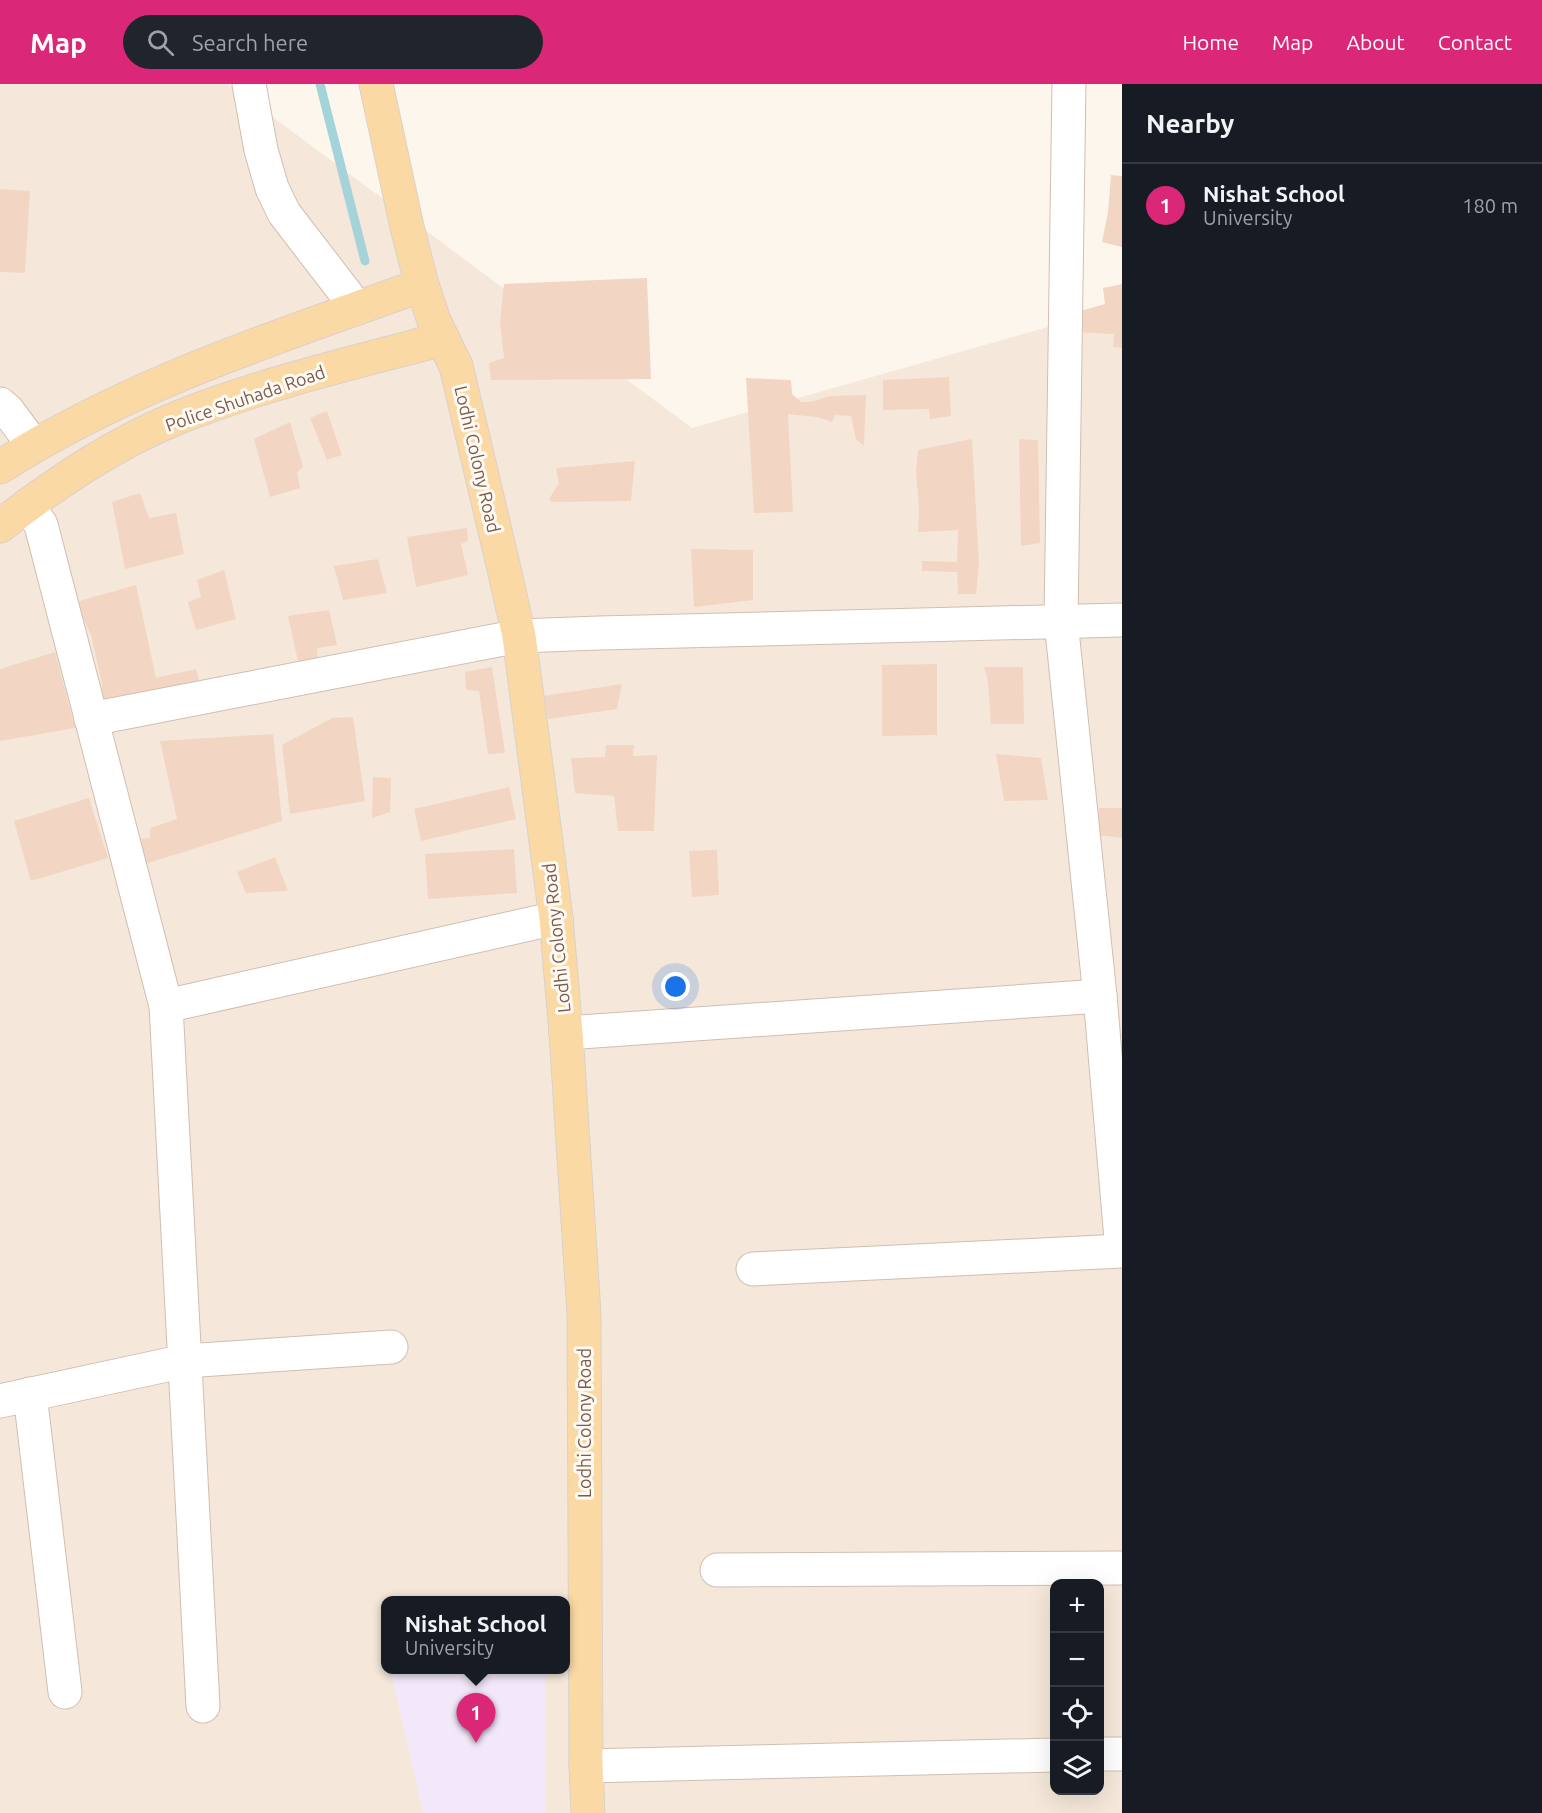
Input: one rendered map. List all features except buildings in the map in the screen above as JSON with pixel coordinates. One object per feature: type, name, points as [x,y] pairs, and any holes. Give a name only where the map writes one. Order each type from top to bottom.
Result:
[{"type":"main road","name":"Lodhi Colony Road","points":[[376,84],[422,285],[434,321],[456,366],[519,636],[556,918],[566,1033],[584,1314],[588,1813]]},
{"type":"main road","points":[[0,468],[74,423],[169,379],[422,285]]},
{"type":"main road","name":"Police Shuhada Road","points":[[0,526],[49,489],[111,450],[181,417],[252,392],[443,339]]},
{"type":"street","points":[[249,84],[261,150],[272,188],[284,213],[357,308]]},
{"type":"street","points":[[753,1269],[1122,1251],[1116,1109],[1101,996],[1061,621],[1070,84]]},
{"type":"street","points":[[0,404],[8,411],[34,446]]},
{"type":"street","points":[[28,505],[41,525],[166,1006],[203,1706]]},
{"type":"street","points":[[91,719],[519,636],[1122,620]]},
{"type":"street","points":[[166,1006],[556,918]]},
{"type":"street","points":[[566,1033],[1101,996]]},
{"type":"street","points":[[65,1692],[15,1397],[185,1361],[391,1347]]},
{"type":"street","points":[[717,1570],[1122,1568]]},
{"type":"street","points":[[1104,1754],[1122,1754]]},
{"type":"street","points":[[586,1766],[1050,1755]]},
{"type":"shaded area","points":[[0,84],[228,84],[692,428],[1122,306],[1122,1813],[0,1813]]},
{"type":"shaded area","points":[[391,1674],[545,1674],[545,1813],[423,1813]]},
{"type":"waterway","points":[[320,84],[365,261]]},
{"type":"place","name":"Nishat School","points":[[476,1743]]}]
